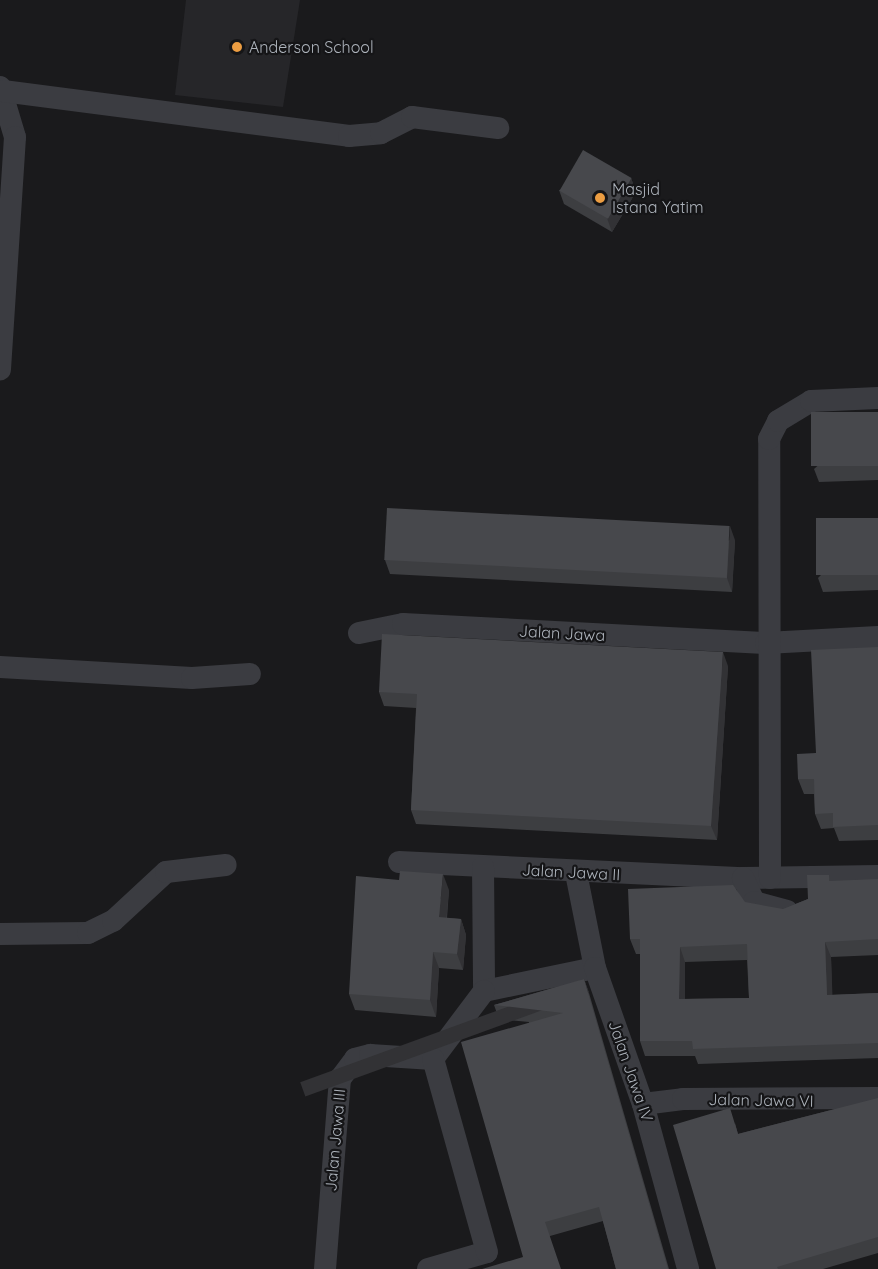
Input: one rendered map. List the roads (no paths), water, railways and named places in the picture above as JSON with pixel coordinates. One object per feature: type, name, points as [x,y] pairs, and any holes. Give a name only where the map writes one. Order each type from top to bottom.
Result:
[{"type":"street","points":[[0,370],[15,137],[1,89],[350,136],[381,133],[412,117],[498,128]]},
{"type":"street","points":[[770,878],[766,643],[769,439],[778,421],[811,401],[878,398]]},
{"type":"street","name":"Jalan Jawa","points":[[359,633],[403,624],[766,643],[878,637]]},
{"type":"street","points":[[0,667],[192,678],[250,674]]},
{"type":"street","name":"Jalan Jawa II","points":[[399,862],[576,873],[743,878],[878,876]]},
{"type":"street","points":[[0,934],[88,933],[113,921],[166,872],[226,865]]},
{"type":"street","points":[[428,1269],[487,1252],[433,1059],[484,992],[483,867]]},
{"type":"street","name":"Jalan Jawa IV","points":[[576,873],[595,968],[643,1104],[688,1269]]},
{"type":"street","points":[[743,878],[754,902],[767,910],[789,911],[802,904]]},
{"type":"street","points":[[484,992],[595,968]]},
{"type":"street","name":"Jalan Jawa III","points":[[326,1269],[340,1079],[355,1059],[370,1055],[433,1059]]},
{"type":"street","name":"Jalan Jawa VI","points":[[643,1104],[683,1099],[878,1098]]},
{"type":"place","name":"Anderson School","points":[[237,47]]},
{"type":"place","name":"Masjid Istana Yatim","points":[[600,198]]}]
